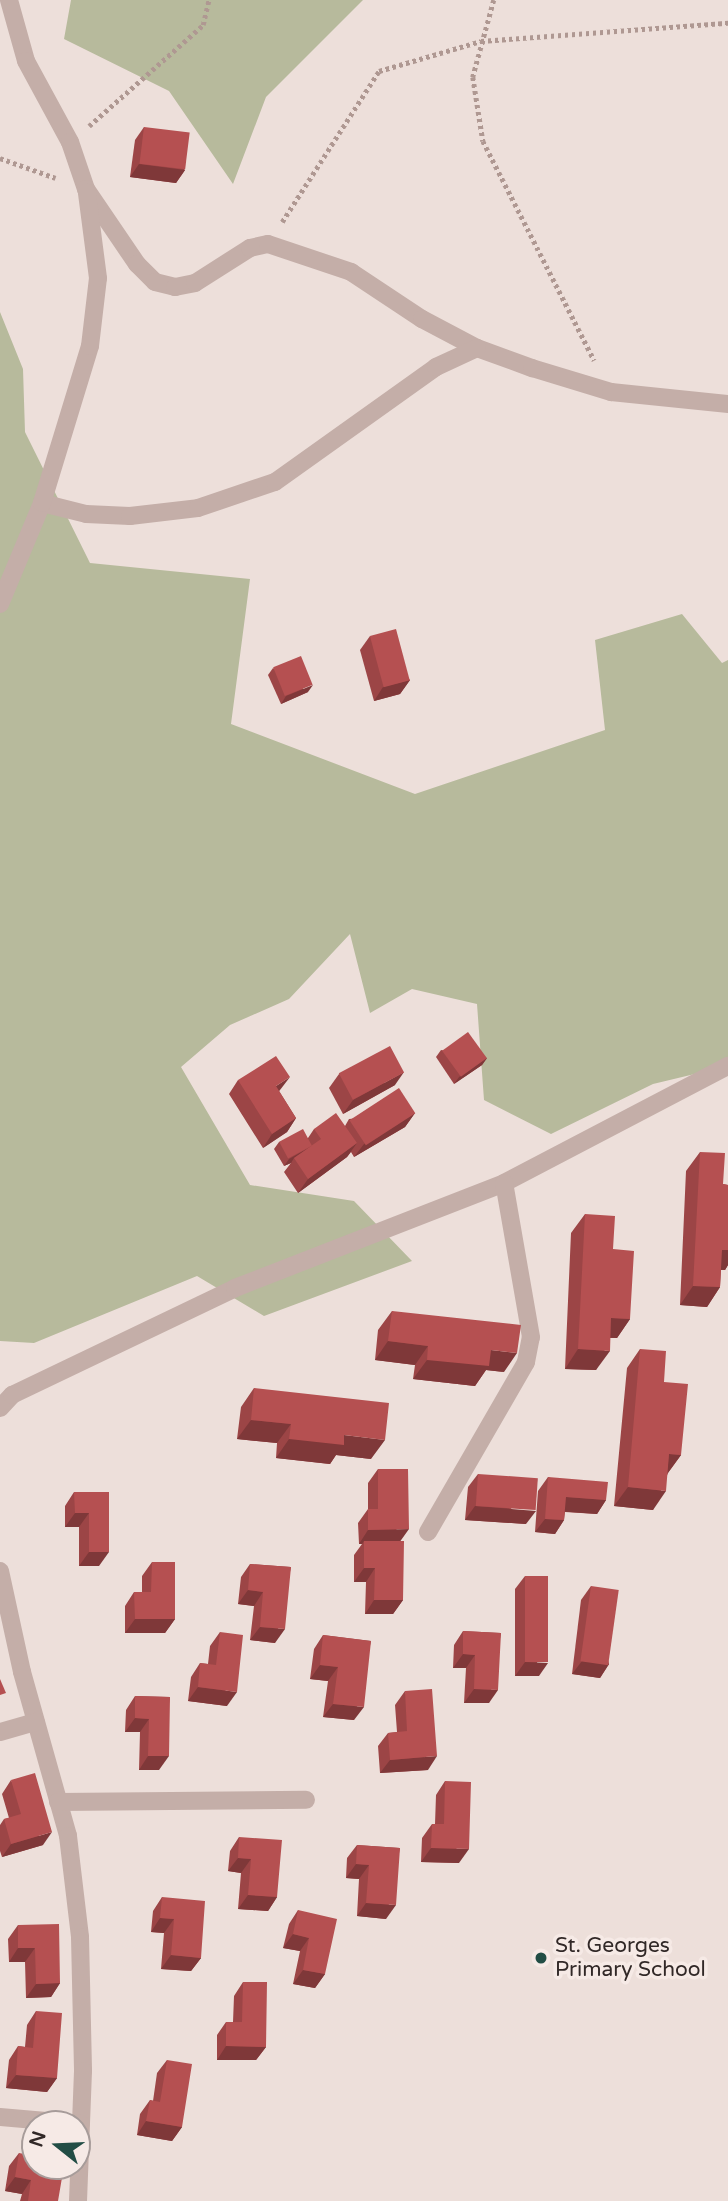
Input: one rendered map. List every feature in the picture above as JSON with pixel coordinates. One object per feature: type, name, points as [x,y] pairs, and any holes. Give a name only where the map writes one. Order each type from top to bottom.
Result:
[{"type":"street","points":[[0,604],[42,503],[96,313],[99,278],[86,189],[71,142],[26,61],[9,0]]},
{"type":"street","points":[[86,189],[137,264],[155,282],[174,286],[195,283],[250,248],[268,244],[351,272],[422,319],[477,348],[611,392],[728,404]]},
{"type":"street","points":[[42,503],[86,514],[130,516],[198,508],[275,482],[436,367],[477,348]]},
{"type":"street","points":[[4,1398],[235,1288],[504,1183],[728,1066]]},
{"type":"street","points":[[428,1532],[527,1362],[531,1337],[504,1183]]},
{"type":"street","points":[[0,1570],[36,1722],[68,1836],[80,1937],[81,2110]]},
{"type":"street","points":[[0,1732],[36,1722]]},
{"type":"street","points":[[58,1802],[306,1800]]},
{"type":"street","points":[[0,2118],[21,2120]]},
{"type":"street","points":[[78,2201],[79,2180]]},
{"type":"path","points":[[71,142],[203,24],[209,0]]},
{"type":"path","points":[[494,0],[473,77],[483,141],[611,392]]},
{"type":"path","points":[[268,244],[379,71],[481,41],[728,23]]},
{"type":"path","points":[[0,158],[86,189]]},
{"type":"green space","points":[[71,0],[363,0],[266,97],[233,184],[169,91],[64,39]]},
{"type":"green space","points":[[0,312],[23,369],[25,432],[90,563],[250,579],[231,724],[415,794],[605,730],[595,640],[682,614],[722,663],[728,660],[728,1066],[653,1084],[551,1134],[484,1100],[477,1004],[412,989],[370,1013],[350,934],[289,999],[230,1025],[181,1067],[250,1185],[354,1201],[412,1261],[264,1316],[197,1276],[34,1343],[0,1341]]},
{"type":"building","points":[[144,127],[190,133],[185,169],[139,164]]},
{"type":"building","points":[[396,629],[410,680],[384,687],[370,636]]},
{"type":"building","points":[[301,656],[313,685],[285,696],[273,667]]},
{"type":"building","points":[[468,1032],[487,1058],[461,1077],[442,1051]]},
{"type":"building","points":[[390,1046],[404,1072],[353,1100],[339,1073]]},
{"type":"building","points":[[276,1056],[290,1077],[276,1086],[296,1118],[272,1134],[238,1080]]},
{"type":"building","points":[[399,1088],[415,1113],[366,1145],[350,1120]]},
{"type":"building","points":[[336,1113],[357,1143],[308,1179],[294,1158],[321,1139],[314,1129]]},
{"type":"building","points":[[303,1129],[312,1146],[288,1158],[279,1142]]},
{"type":"building","points":[[700,1152],[725,1153],[723,1184],[728,1185],[728,1250],[722,1250],[720,1287],[693,1286]]},
{"type":"building","points":[[585,1214],[615,1216],[613,1249],[634,1251],[630,1319],[611,1318],[610,1351],[578,1349]]},
{"type":"building","points":[[392,1311],[521,1325],[517,1353],[491,1350],[489,1366],[427,1360],[428,1346],[388,1341]]},
{"type":"building","points":[[640,1349],[666,1351],[664,1382],[688,1384],[681,1455],[669,1454],[666,1491],[628,1487]]},
{"type":"building","points":[[254,1388],[389,1403],[385,1440],[344,1435],[344,1445],[289,1439],[291,1424],[251,1420]]},
{"type":"building","points":[[378,1469],[408,1469],[409,1529],[368,1530],[368,1509],[378,1509]]},
{"type":"building","points":[[478,1474],[538,1478],[536,1510],[476,1506]]},
{"type":"building","points":[[548,1477],[608,1482],[606,1500],[566,1497],[564,1520],[545,1519]]},
{"type":"building","points":[[74,1492],[109,1492],[109,1552],[89,1552],[89,1513],[75,1513]]},
{"type":"building","points":[[364,1541],[404,1541],[403,1600],[374,1600],[375,1568],[364,1568]]},
{"type":"building","points":[[152,1562],[175,1562],[175,1619],[135,1619],[134,1592],[151,1592]]},
{"type":"building","points":[[250,1564],[291,1567],[285,1629],[260,1627],[263,1592],[248,1590]]},
{"type":"building","points":[[525,1576],[548,1576],[548,1662],[525,1662]]},
{"type":"building","points":[[591,1586],[619,1590],[608,1665],[580,1661]]},
{"type":"building","points":[[463,1631],[501,1633],[498,1690],[474,1689],[475,1655],[463,1654]]},
{"type":"building","points":[[220,1632],[243,1635],[237,1692],[198,1687],[200,1663],[216,1665]]},
{"type":"building","points":[[323,1635],[371,1641],[364,1707],[333,1704],[338,1667],[320,1665]]},
{"type":"building","points":[[0,1679],[6,1693],[0,1695]]},
{"type":"building","points":[[432,1689],[437,1756],[390,1760],[388,1733],[407,1731],[405,1691]]},
{"type":"building","points":[[135,1696],[170,1697],[169,1756],[148,1756],[149,1719],[135,1718]]},
{"type":"building","points":[[35,1773],[52,1832],[11,1844],[4,1819],[21,1814],[11,1780]]},
{"type":"building","points":[[445,1781],[471,1782],[469,1849],[431,1848],[432,1824],[444,1824]]},
{"type":"building","points":[[239,1837],[282,1840],[277,1897],[248,1895],[251,1859],[238,1858]]},
{"type":"building","points":[[357,1845],[400,1848],[396,1905],[366,1903],[369,1865],[356,1864]]},
{"type":"building","points":[[162,1897],[205,1901],[201,1958],[171,1955],[174,1919],[160,1918]]},
{"type":"building","points":[[298,1910],[337,1919],[325,1974],[303,1970],[309,1938],[293,1934]]},
{"type":"building","points":[[59,1924],[60,1983],[36,1984],[35,1948],[18,1948],[18,1925]]},
{"type":"building","points":[[243,1982],[267,1982],[266,2047],[226,2046],[226,2022],[242,2022]]},
{"type":"building","points":[[36,2011],[62,2013],[57,2078],[16,2075],[18,2046],[33,2048]]},
{"type":"building","points":[[167,2060],[192,2064],[182,2127],[146,2121],[150,2100],[160,2102]]},
{"type":"building","points":[[19,2153],[21,2153],[21,2178],[15,2177]]},
{"type":"building","points":[[31,2180],[62,2180],[58,2201],[28,2201]]},
{"type":"place","name":"St. Georges Primary School","points":[[541,1958]]}]
